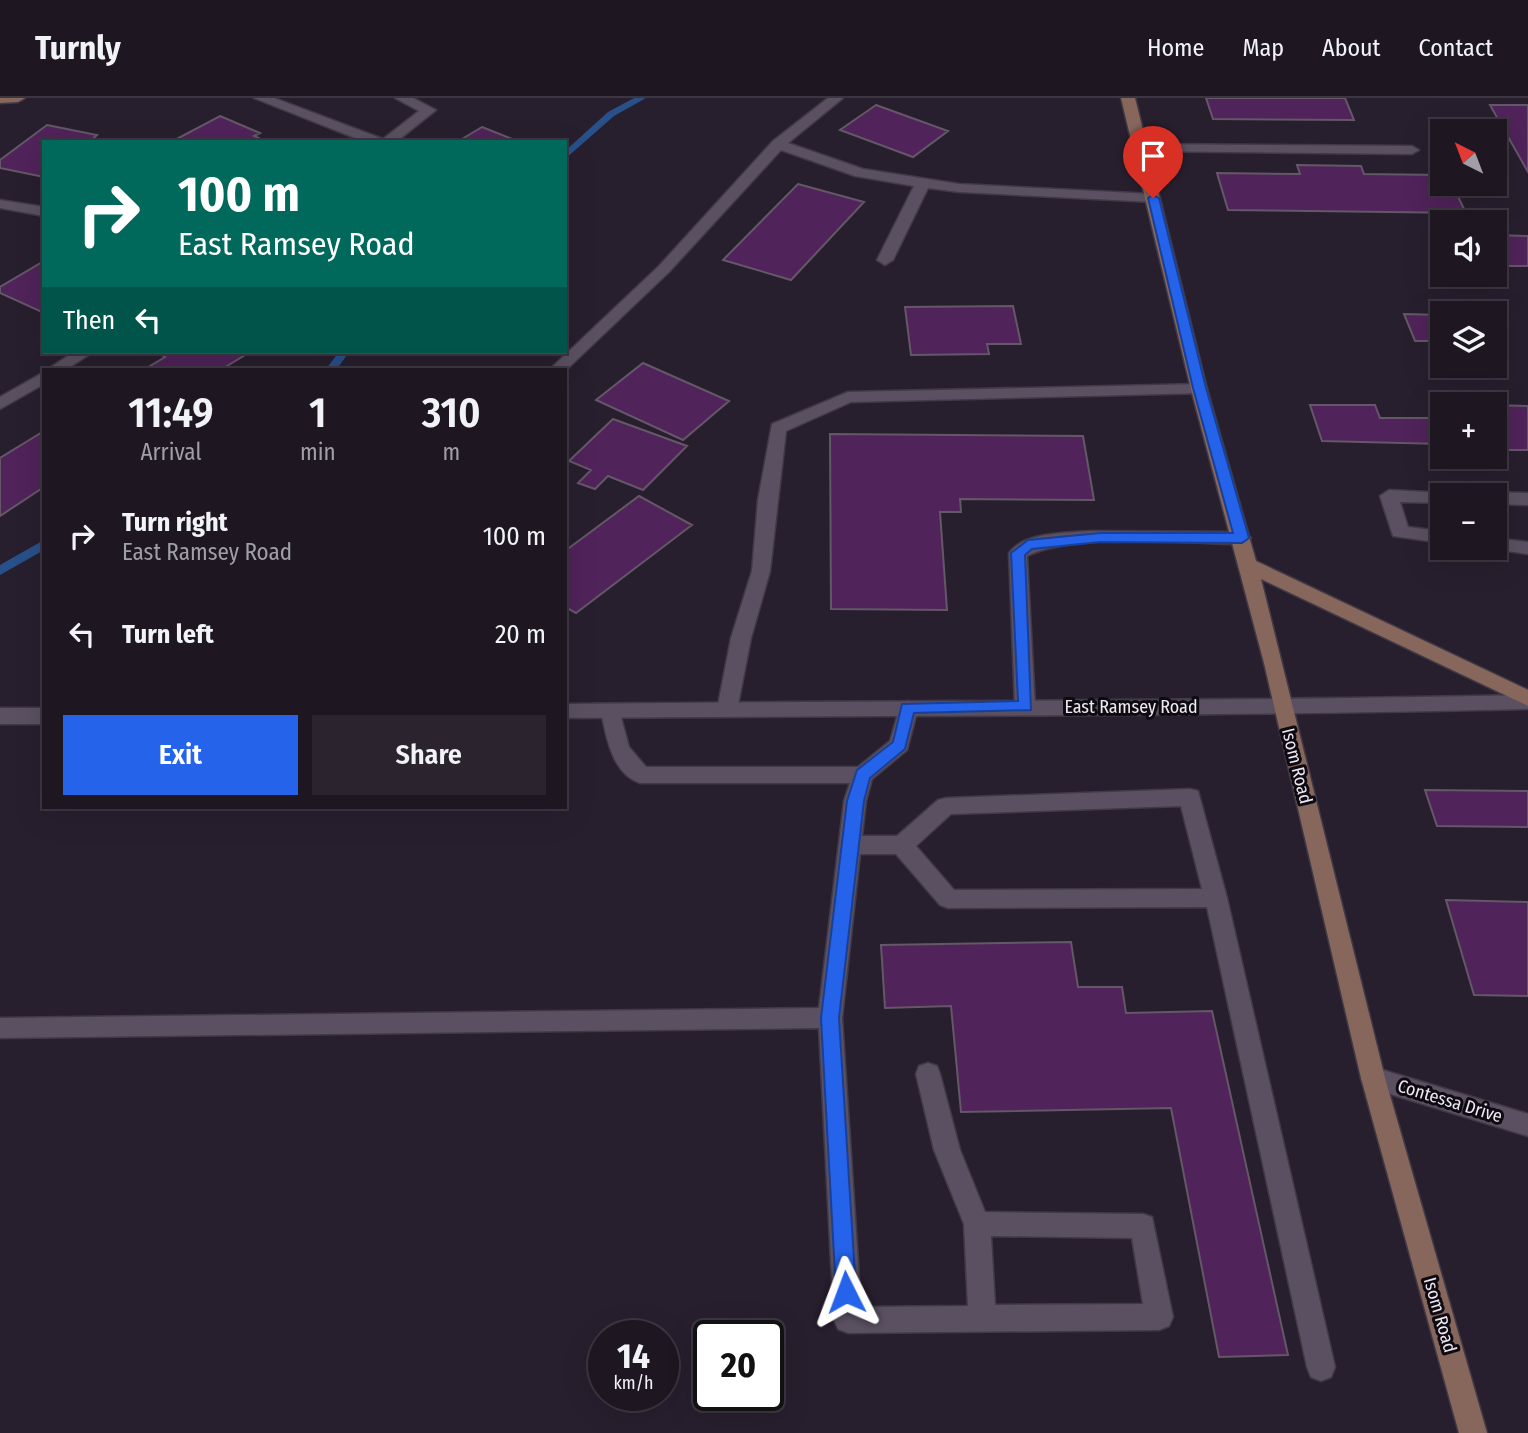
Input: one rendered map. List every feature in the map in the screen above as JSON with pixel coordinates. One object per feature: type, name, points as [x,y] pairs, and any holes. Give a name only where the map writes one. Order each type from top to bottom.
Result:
[{"type":"street","points":[[0,99],[18,98]]},
{"type":"street","points":[[261,98],[374,140]]},
{"type":"street","points":[[390,140],[429,110],[402,98]]},
{"type":"street","points":[[559,368],[664,269],[778,144],[836,98]]},
{"type":"street","name":"Isom Road","points":[[1128,98],[1199,388],[1250,566],[1373,1078],[1473,1433]]},
{"type":"street","points":[[778,144],[860,173],[923,183],[959,188],[1153,198]]},
{"type":"street","points":[[1140,148],[1412,150]]},
{"type":"street","points":[[885,260],[923,183]]},
{"type":"street","points":[[0,204],[42,212]]},
{"type":"street","points":[[58,368],[82,354]]},
{"type":"street","points":[[0,404],[42,378]]},
{"type":"street","points":[[727,710],[741,638],[761,571],[766,500],[778,428],[848,397],[1199,388]]},
{"type":"street","points":[[1430,497],[1389,496],[1400,532],[1430,536]]},
{"type":"street","points":[[1507,498],[1528,499]]},
{"type":"street","points":[[1026,706],[1018,553],[1028,545],[1100,537],[1242,538]]},
{"type":"street","points":[[1507,546],[1528,548]]},
{"type":"street","points":[[1250,566],[1528,701]]},
{"type":"street","name":"East Ramsey Road","points":[[567,711],[1026,706],[1283,708],[1528,701]]},
{"type":"street","points":[[908,708],[900,745],[863,775],[855,801],[830,1018],[848,1320],[1159,1317],[1143,1226],[977,1224]]},
{"type":"street","points":[[611,711],[619,749],[640,775],[863,775]]},
{"type":"street","points":[[0,716],[42,716]]},
{"type":"street","points":[[850,845],[902,845],[946,806],[1190,797],[1216,898],[1321,1367]]},
{"type":"street","points":[[902,845],[948,899],[1216,898]]},
{"type":"street","points":[[0,1028],[830,1018]]},
{"type":"street","points":[[928,1074],[947,1150],[977,1224],[982,1319]]},
{"type":"street","name":"Contessa Drive","points":[[1373,1078],[1528,1125]]},
{"type":"building","points":[[1206,98],[1345,98],[1354,120],[1213,119]]},
{"type":"building","points":[[876,105],[948,131],[913,157],[840,130]]},
{"type":"building","points":[[1490,105],[1528,105],[1528,172],[1507,135],[1507,119],[1498,119]]},
{"type":"building","points":[[220,116],[260,133],[254,136],[263,140],[175,140]]},
{"type":"building","points":[[47,125],[97,135],[91,140],[42,140],[42,177],[0,168],[0,160]]},
{"type":"building","points":[[482,127],[515,140],[460,140]]},
{"type":"building","points":[[1297,165],[1361,166],[1364,174],[1430,175],[1430,196],[1458,196],[1465,210],[1430,210],[1430,213],[1228,210],[1217,173],[1300,174]]},
{"type":"building","points":[[798,184],[864,202],[791,280],[723,260]]},
{"type":"building","points":[[1507,235],[1528,236],[1528,266],[1507,266]]},
{"type":"building","points":[[42,262],[42,312],[0,293],[0,287]]},
{"type":"building","points":[[1013,306],[1021,344],[987,344],[989,354],[911,355],[905,307]]},
{"type":"building","points":[[1404,314],[1430,315],[1430,341],[1415,341]]},
{"type":"building","points":[[160,354],[247,354],[224,368],[147,368],[165,357]]},
{"type":"building","points":[[643,363],[729,401],[683,440],[596,400]]},
{"type":"building","points":[[1310,405],[1375,405],[1380,418],[1430,418],[1430,444],[1322,441]]},
{"type":"building","points":[[1507,405],[1528,406],[1528,450],[1507,450]]},
{"type":"building","points":[[613,419],[687,446],[643,490],[608,476],[595,489],[578,483],[591,470],[569,461]]},
{"type":"building","points":[[42,432],[42,488],[0,516],[0,458]]},
{"type":"building","points":[[830,434],[1083,436],[1094,500],[960,499],[961,512],[940,512],[947,610],[831,609]]},
{"type":"building","points":[[639,496],[692,525],[576,613],[567,608],[567,550]]},
{"type":"building","points":[[1425,790],[1528,791],[1528,827],[1437,826]]},
{"type":"building","points":[[1446,900],[1528,902],[1528,996],[1474,995]]},
{"type":"building","points":[[1071,942],[1078,987],[1122,987],[1126,1013],[1212,1011],[1288,1355],[1219,1357],[1171,1108],[961,1112],[951,1006],[885,1008],[881,945]]},
{"type":"waterway","points":[[567,154],[611,114],[641,98]]},
{"type":"waterway","points":[[332,368],[342,354]]},
{"type":"waterway","points":[[0,571],[42,545]]},
{"type":"route","points":[[846,1292],[830,1018],[855,801],[863,775],[900,745],[908,708],[1026,706],[1018,553],[1028,545],[1100,537],[1242,538],[1199,388],[1153,198]]}]
